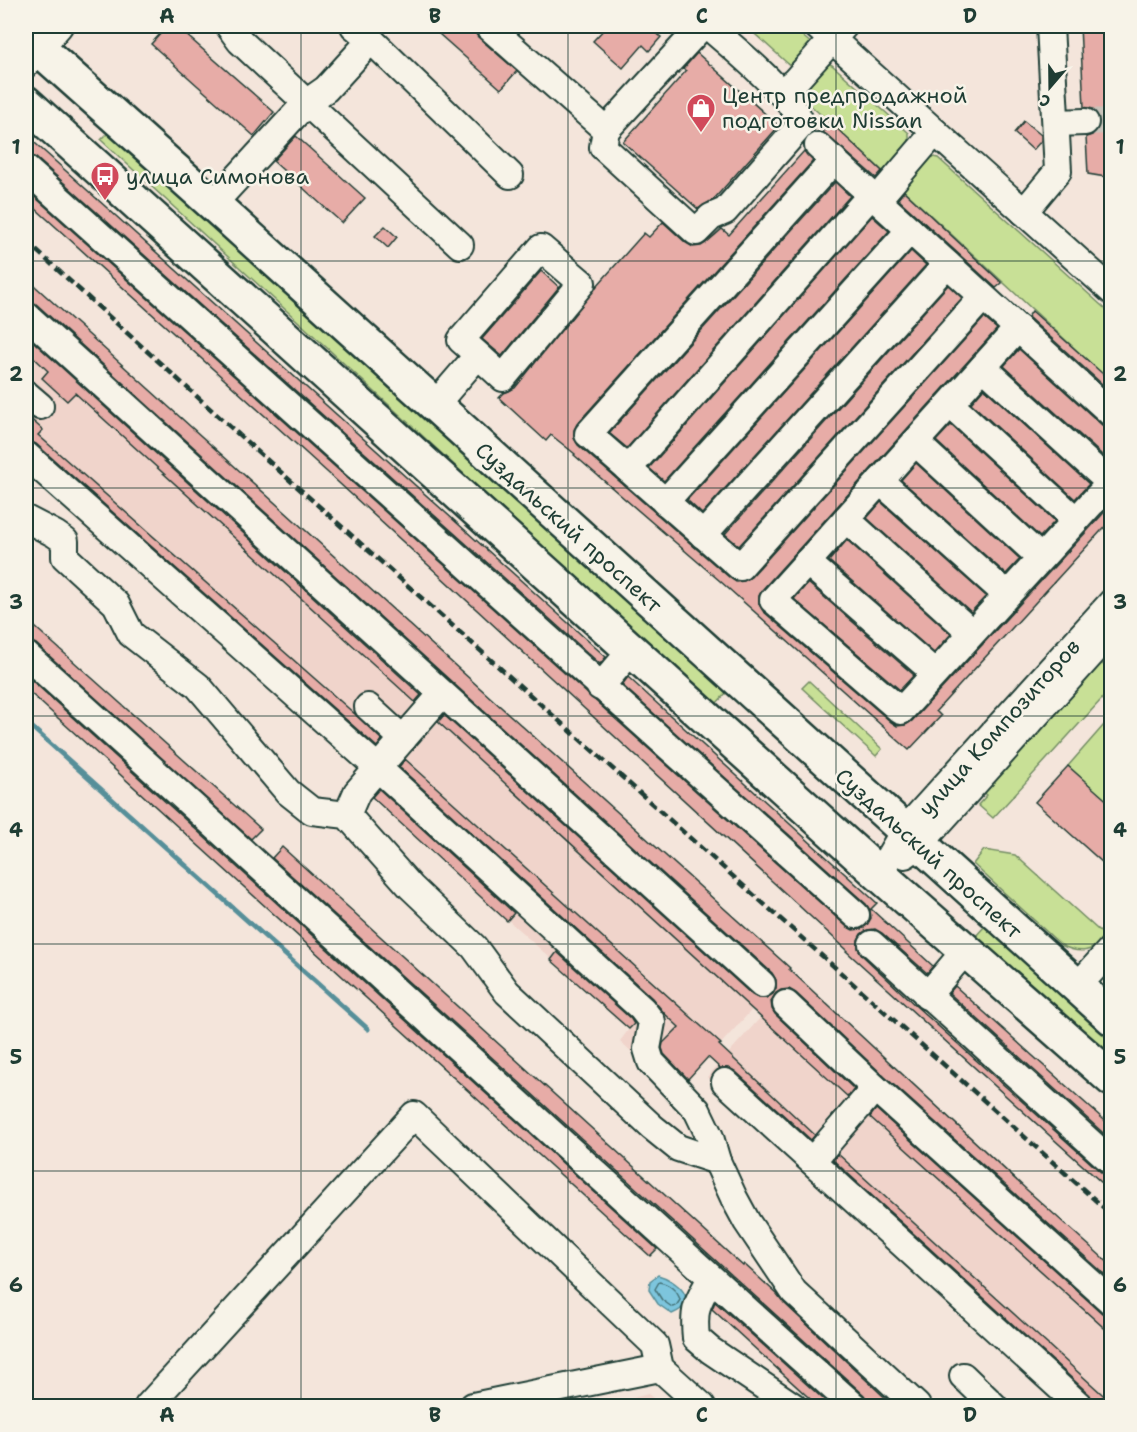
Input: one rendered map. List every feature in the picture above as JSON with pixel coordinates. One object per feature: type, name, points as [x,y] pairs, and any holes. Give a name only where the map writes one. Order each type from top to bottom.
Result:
[{"type":"main road","name":"Суздальский проспект","points":[[37,44],[1112,1018]]},
{"type":"main road","points":[[26,103],[879,874],[1112,1079]]},
{"type":"street","points":[[229,26],[240,41],[459,245]]},
{"type":"street","points":[[488,26],[606,130]]},
{"type":"street","points":[[702,26],[606,130],[603,147],[696,232],[711,217],[725,211],[801,125],[788,86],[732,26]]},
{"type":"street","points":[[708,26],[788,86]]},
{"type":"street","points":[[1024,212],[1058,171],[1050,26]]},
{"type":"street","points":[[788,86],[831,30],[935,132],[1112,291]]},
{"type":"street","points":[[213,204],[306,103],[326,89],[362,33],[510,175]]},
{"type":"street","points":[[1056,123],[1085,122]]},
{"type":"street","points":[[628,469],[935,132]]},
{"type":"street","points":[[983,297],[740,567],[588,434],[826,153],[1112,414]]},
{"type":"street","points":[[26,169],[856,915]]},
{"type":"street","points":[[665,502],[910,230]]},
{"type":"street","points":[[541,248],[582,283],[503,378],[478,356],[460,340],[541,248]]},
{"type":"street","points":[[703,534],[947,264]]},
{"type":"street","points":[[26,315],[762,984]]},
{"type":"street","points":[[983,367],[1111,482],[901,711],[773,600],[1018,328]]},
{"type":"street","points":[[435,405],[478,356]]},
{"type":"street","points":[[950,404],[1076,520]]},
{"type":"street","points":[[915,442],[1041,558]]},
{"type":"street","points":[[26,455],[378,768],[642,1009],[652,1022],[647,1049],[651,1062],[698,1110],[710,1137],[717,1161],[747,1222],[794,1292],[917,1407]]},
{"type":"street","points":[[880,481],[1006,595]]},
{"type":"street","points":[[26,519],[55,534],[64,542],[65,556],[116,604],[131,634],[198,686],[288,792],[312,811],[347,815],[411,887],[474,947],[514,1000],[652,1127],[678,1148],[717,1161]]},
{"type":"street","points":[[846,519],[972,633]]},
{"type":"street","points":[[807,562],[935,674]]},
{"type":"street","name":"улица Композиторов","points":[[879,874],[1108,619]]},
{"type":"street","points":[[600,687],[632,650]]},
{"type":"street","points":[[26,655],[854,1407]]},
{"type":"street","points":[[347,815],[357,792],[442,694]]},
{"type":"street","points":[[368,707],[403,739]]},
{"type":"street","points":[[872,944],[1112,1162]]},
{"type":"street","points":[[1077,987],[1112,948]]},
{"type":"street","points":[[927,996],[965,951]]},
{"type":"street","points":[[786,1004],[875,1088],[1112,1302]]},
{"type":"street","points":[[725,1082],[1080,1407]]},
{"type":"street","points":[[812,1161],[875,1088]]},
{"type":"street","points":[[148,1407],[414,1115],[655,1345],[660,1368],[702,1407]]},
{"type":"street","points":[[711,1278],[695,1310],[696,1338],[793,1407]]},
{"type":"street","points":[[473,1407],[660,1368]]},
{"type":"street","points":[[963,1376],[994,1407]]},
{"type":"shaded area","points":[[26,281],[790,968],[676,1093],[620,1041],[629,1029],[367,793],[389,769],[26,445]]},
{"type":"shaded area","points":[[797,977],[1111,1266],[1111,1406],[1063,1406],[707,1077]]},
{"type":"shaded area","points":[[648,1394],[663,1406],[603,1406]]},
{"type":"green space","points":[[746,26],[791,26],[814,46],[796,71]]},
{"type":"green space","points":[[827,63],[909,133],[909,147],[885,173],[797,93]]},
{"type":"green space","points":[[109,132],[727,692],[715,705],[101,140]]},
{"type":"green space","points":[[928,156],[938,158],[1111,314],[1111,382],[898,185]]},
{"type":"green space","points":[[1096,658],[1111,672],[1111,689],[993,818],[978,805],[987,795],[979,788]]},
{"type":"green space","points":[[809,681],[882,749],[876,756],[802,688]]},
{"type":"green space","points":[[1111,717],[1111,805],[1068,766]]},
{"type":"green space","points":[[984,850],[1015,855],[1107,938],[1086,951],[1074,950],[1061,945],[973,864]]},
{"type":"green space","points":[[985,926],[1111,1042],[1111,1060],[975,937]]},
{"type":"water","points":[[658,1275],[679,1286],[686,1298],[681,1309],[672,1314],[658,1304],[649,1290],[650,1281]]},
{"type":"building","points":[[152,26],[176,26],[274,112],[254,136],[151,44],[161,33]]},
{"type":"building","points":[[430,26],[473,26],[478,37],[517,71],[501,89]]},
{"type":"building","points":[[607,26],[648,26],[661,37],[649,51],[643,45],[623,68],[593,41]]},
{"type":"building","points":[[1080,26],[1110,26],[1112,178],[1088,174],[1086,137],[1098,130],[1100,121],[1093,109],[1084,107]]},
{"type":"building","name":"Центр предпродажной подготовки Nissan","points":[[697,53],[779,126],[714,199],[698,209],[623,142],[686,71],[683,69]]},
{"type":"building","points":[[1024,121],[1041,135],[1041,141],[1033,150],[1014,133]]},
{"type":"building","points":[[832,124],[882,171],[876,178],[823,132]]},
{"type":"building","points":[[26,135],[606,657],[600,664],[36,158],[26,154]]},
{"type":"building","points":[[296,136],[365,198],[342,223],[273,161]]},
{"type":"building","points":[[804,151],[813,161],[577,424],[574,438],[578,445],[730,578],[736,582],[744,581],[751,577],[984,318],[997,329],[759,596],[759,604],[763,611],[891,722],[897,726],[905,725],[912,721],[1112,504],[1112,519],[936,711],[941,716],[909,750],[575,454],[551,435],[546,441],[499,398],[515,388],[596,287],[644,233],[649,237],[663,222],[693,247],[706,243],[722,229],[729,235]]},
{"type":"building","points":[[835,182],[850,196],[627,448],[609,433]]},
{"type":"building","points":[[26,189],[846,926],[853,930],[867,925],[871,918],[866,904],[622,685],[628,677],[877,903],[871,909],[933,966],[927,973],[875,929],[867,930],[858,940],[858,948],[862,955],[1102,1173],[1112,1177],[1112,1192],[846,951],[327,472],[26,200]]},
{"type":"building","points":[[904,191],[1002,283],[996,288],[898,199]]},
{"type":"building","points":[[872,216],[889,231],[664,481],[649,468]]},
{"type":"building","points":[[385,226],[397,237],[388,248],[375,236]]},
{"type":"building","points":[[911,251],[926,265],[702,514],[687,500]]},
{"type":"building","points":[[541,271],[559,287],[502,356],[482,339]]},
{"type":"building","points":[[26,278],[790,968],[1027,1190],[1112,1266],[1112,1281],[885,1077],[796,993],[789,989],[776,993],[771,1001],[775,1014],[854,1089],[848,1097],[438,722],[444,715],[752,995],[766,998],[773,994],[776,980],[772,973],[36,304],[26,300]]},
{"type":"building","points":[[948,285],[962,298],[739,546],[725,534]]},
{"type":"building","points":[[1032,311],[1112,382],[1112,393],[1028,317]]},
{"type":"building","points":[[26,335],[421,695],[415,702],[75,393],[67,401],[42,378],[48,371],[26,350]]},
{"type":"building","points":[[1019,349],[1102,425],[1112,429],[1112,464],[1004,366]]},
{"type":"building","points":[[984,388],[1089,484],[1075,499],[971,403]]},
{"type":"building","points":[[26,415],[43,430],[38,435],[356,715],[382,740],[377,747],[36,444],[26,440]]},
{"type":"building","points":[[951,425],[1055,521],[1040,537],[936,441]]},
{"type":"building","points":[[916,463],[1020,559],[1006,574],[901,480]]},
{"type":"building","points":[[881,502],[986,596],[971,612],[867,518]]},
{"type":"building","points":[[847,540],[951,634],[934,653],[829,561]]},
{"type":"building","points":[[808,583],[914,675],[900,690],[794,599]]},
{"type":"building","points":[[26,619],[261,829],[251,839],[36,644],[26,640]]},
{"type":"building","points":[[26,675],[657,1249],[650,1256],[26,689]]},
{"type":"building","points":[[405,759],[721,1044],[719,1045],[815,1135],[811,1140],[735,1071],[720,1068],[708,1057],[688,1079],[664,1054],[662,1048],[663,1043],[679,1027],[652,998],[399,767]]},
{"type":"building","points":[[1068,766],[1112,805],[1112,871],[1035,802]]},
{"type":"building","points":[[379,789],[514,913],[507,921],[372,797]]},
{"type":"building","points":[[282,847],[743,1266],[744,1264],[777,1294],[895,1407],[869,1407],[864,1395],[272,858]]},
{"type":"building","points":[[557,952],[631,1019],[634,1024],[629,1029],[551,960]]},
{"type":"building","points":[[955,986],[1112,1127],[1112,1141],[949,993]]},
{"type":"building","points":[[876,1109],[1102,1313],[1112,1317],[1112,1335],[870,1117]]},
{"type":"building","points":[[838,1154],[1112,1403],[1112,1407],[1095,1407],[1090,1395],[833,1160]]},
{"type":"building","points":[[715,1302],[832,1407],[819,1407],[712,1309]]},
{"type":"waterway","points":[[26,722],[368,1029]]},
{"type":"tunnel","points":[[1085,122],[1112,121]]},
{"type":"railway","points":[[26,241],[237,433],[1112,1215]]},
{"type":"place","name":"Центр предпродажной подготовки Nissan","points":[[701,134]]},
{"type":"place","name":"улица Симонова","points":[[105,202]]}]
